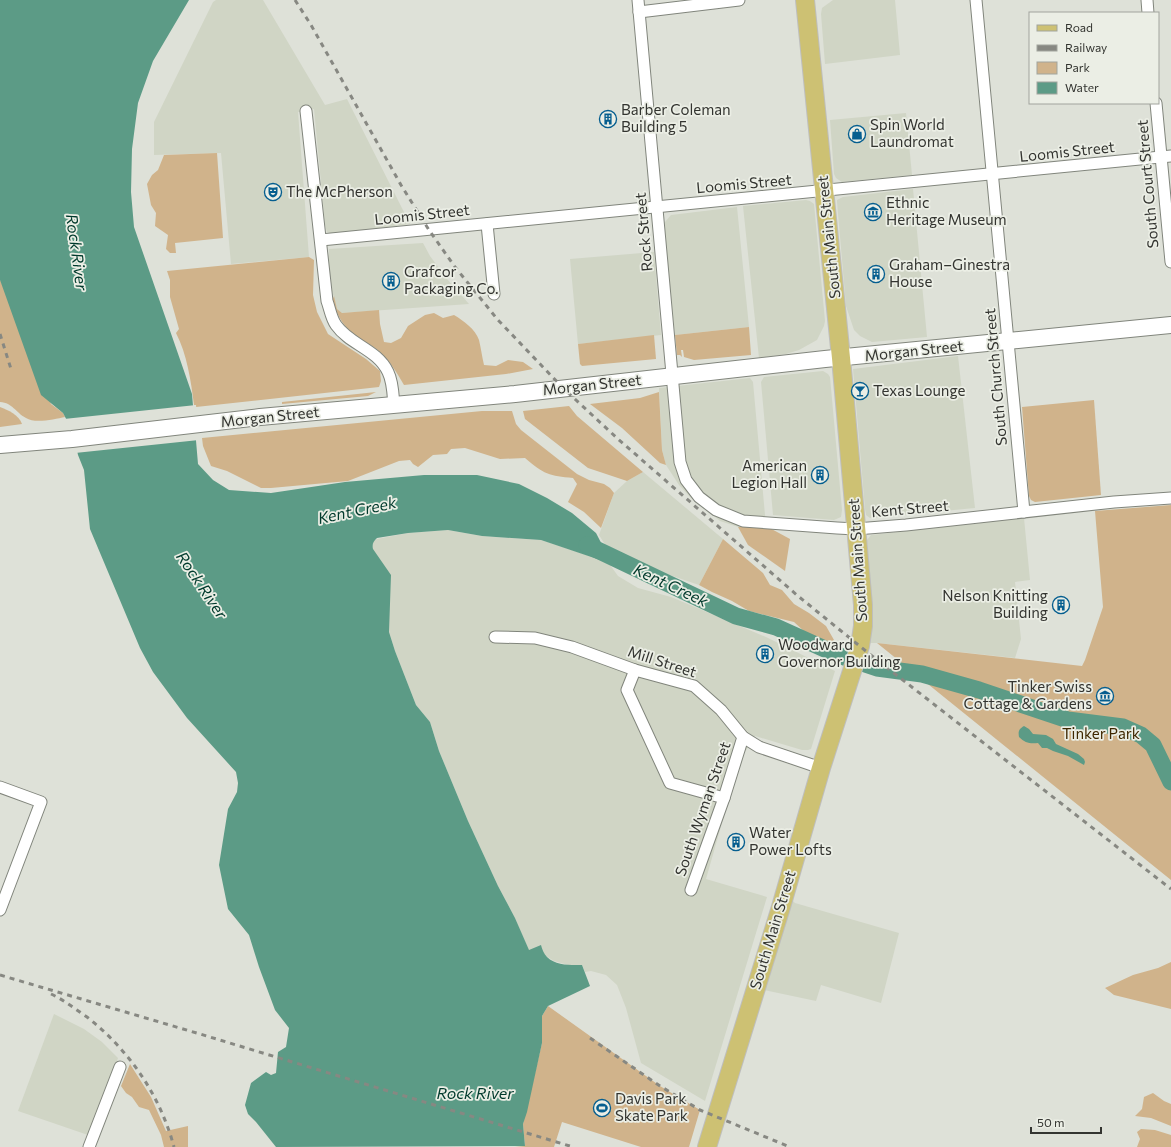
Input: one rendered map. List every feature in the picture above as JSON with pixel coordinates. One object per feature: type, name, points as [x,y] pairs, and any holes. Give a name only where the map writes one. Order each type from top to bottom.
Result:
[{"type":"main road","name":"South Main Street","points":[[707,1147],[781,907],[821,768],[859,651],[863,626],[863,605],[841,358],[805,0]]},
{"type":"main road","name":"Morgan Street","points":[[7,444],[72,439],[260,417],[515,394],[841,358],[1171,326]]},
{"type":"street","name":"Rock Street","points":[[638,0],[680,462]]},
{"type":"street","points":[[639,12],[739,0]]},
{"type":"street","name":"South Church Street","points":[[976,0],[1024,512]]},
{"type":"street","points":[[1147,0],[1148,12]]},
{"type":"street","name":"South Court Street","points":[[1156,104],[1166,157],[1171,262]]},
{"type":"street","points":[[306,112],[327,301],[333,319],[339,329],[349,338],[378,357],[383,363],[389,373],[393,388],[394,406]]},
{"type":"street","name":"Loomis Street","points":[[321,240],[1166,157]]},
{"type":"street","points":[[487,224],[494,294]]},
{"type":"street","name":"Kent Street","points":[[680,462],[686,480],[699,497],[716,510],[743,521],[856,529],[906,525],[1114,502],[1171,498]]},
{"type":"street","name":"Mill Street","points":[[495,637],[535,638],[572,647],[635,670],[694,686],[721,710],[742,737],[759,747],[821,768]]},
{"type":"street","points":[[635,670],[627,690],[670,783],[724,798]]},
{"type":"street","name":"South Wyman Street","points":[[691,890],[724,798],[742,737]]},
{"type":"street","points":[[0,787],[41,802],[0,910]]},
{"type":"street","points":[[90,1147],[120,1067]]},
{"type":"shaded area","points":[[216,0],[263,0],[325,105],[347,99],[410,224],[333,234],[327,232],[325,225],[314,109],[298,112],[309,257],[231,264],[221,153],[154,155],[154,122],[213,2]]},
{"type":"shaded area","points":[[833,0],[895,0],[900,55],[825,64],[821,14],[822,8]]},
{"type":"shaded area","points":[[906,113],[912,175],[842,182],[836,178],[834,174],[830,120]]},
{"type":"shaded area","points":[[913,189],[927,337],[872,342],[860,336],[854,330],[846,306],[837,200],[843,197]]},
{"type":"shaded area","points":[[806,200],[814,204],[825,321],[824,326],[817,340],[799,350],[786,354],[759,358],[743,206]]},
{"type":"shaded area","points":[[737,207],[749,327],[675,335],[663,228],[665,222],[671,215]]},
{"type":"shaded area","points":[[423,243],[430,256],[447,279],[469,304],[342,313],[337,309],[331,287],[328,267],[329,249]]},
{"type":"shaded area","points":[[654,252],[661,335],[578,344],[570,259]]},
{"type":"shaded area","points":[[958,356],[975,508],[870,518],[866,515],[865,509],[853,369]]},
{"type":"shaded area","points":[[823,371],[830,377],[842,510],[841,517],[834,520],[773,515],[761,382],[764,377]]},
{"type":"shaded area","points":[[750,378],[753,382],[766,526],[738,527],[720,521],[690,497],[679,485],[666,465],[662,450],[659,388]]},
{"type":"shaded area","points":[[643,472],[723,539],[699,585],[619,556],[606,546],[599,535],[614,493],[627,481]]},
{"type":"shaded area","points":[[1024,518],[1030,580],[1015,582],[1021,639],[1015,658],[877,643],[871,643],[868,645],[872,623],[872,608],[867,540],[871,535]]},
{"type":"shaded area","points":[[448,530],[482,536],[541,540],[608,562],[618,576],[638,588],[671,597],[695,607],[766,637],[835,671],[811,749],[802,750],[755,736],[740,760],[706,879],[767,897],[705,1101],[641,1063],[626,1008],[617,985],[606,975],[591,971],[585,972],[582,965],[568,965],[529,951],[515,918],[498,886],[468,821],[439,751],[430,722],[416,705],[395,651],[389,632],[372,545],[373,541],[377,539],[408,533]]},
{"type":"shaded area","points":[[792,900],[795,903],[899,933],[881,1003],[821,985],[816,1001],[764,990]]},
{"type":"shaded area","points":[[54,1014],[84,1029],[102,1042],[118,1058],[88,1135],[18,1111]]},
{"type":"green space","points":[[217,153],[223,238],[175,243],[176,253],[170,253],[166,249],[168,235],[155,226],[156,213],[151,205],[147,184],[152,175],[158,170],[164,155]]},
{"type":"green space","points":[[309,257],[314,260],[313,295],[317,312],[328,334],[366,359],[380,371],[381,381],[379,387],[196,407],[196,405],[194,405],[186,359],[176,333],[179,329],[170,297],[170,280],[167,271]]},
{"type":"green space","points":[[0,279],[51,404],[63,413],[65,417],[34,421],[22,416],[8,404],[0,402]]},
{"type":"green space","points":[[334,296],[337,309],[342,313],[379,310],[384,342],[391,343],[401,338],[408,326],[425,315],[434,313],[443,318],[454,315],[475,332],[479,340],[484,365],[496,366],[508,360],[523,362],[533,369],[506,374],[404,385],[384,356],[376,348],[361,340],[351,332],[343,323],[332,301]]},
{"type":"green space","points":[[749,327],[751,355],[694,360],[684,357],[683,350],[681,350],[682,357],[677,355],[675,335]]},
{"type":"green space","points":[[654,335],[656,359],[582,366],[580,364],[578,344]]},
{"type":"green space","points":[[376,392],[368,396],[282,404],[282,402]]},
{"type":"green space","points":[[659,392],[662,450],[666,465],[660,463],[622,428],[590,404],[640,398]]},
{"type":"green space","points":[[1094,400],[1101,495],[1035,502],[1031,500],[1029,496],[1022,407]]},
{"type":"green space","points":[[569,406],[577,416],[643,472],[627,481],[588,468],[525,419],[523,411]]},
{"type":"green space","points":[[0,407],[16,415],[22,424],[0,427]]},
{"type":"green space","points":[[482,411],[512,411],[516,424],[521,430],[577,474],[589,480],[604,484],[610,488],[614,493],[601,528],[584,512],[568,502],[577,484],[573,478],[552,475],[542,471],[525,458],[500,459],[465,448],[451,449],[447,454],[433,455],[418,467],[410,460],[399,461],[348,481],[261,488],[227,471],[211,466],[203,446],[202,438]]},
{"type":"green space","name":"Tinker Park","points":[[1171,505],[1171,880],[877,643],[1082,666],[1103,607],[1095,511]]},
{"type":"green space","points":[[766,526],[790,539],[785,571],[748,545],[738,527]]},
{"type":"green space","points":[[723,539],[763,573],[770,585],[782,590],[794,604],[826,626],[838,647],[806,633],[794,622],[749,611],[699,585]]},
{"type":"green space","points":[[1171,962],[1171,1009],[1114,995],[1105,988],[1133,975],[1158,968]]},
{"type":"green space","points":[[548,1006],[660,1086],[700,1110],[689,1147],[641,1147],[562,1122],[554,1147],[515,1147],[525,1146],[523,1124],[542,1043],[542,1016]]},
{"type":"green space","points":[[130,1064],[151,1097],[166,1131],[188,1126],[188,1147],[164,1147],[161,1135],[149,1110],[139,1107],[121,1086]]},
{"type":"green space","points":[[1153,1093],[1171,1104],[1171,1126],[1151,1118],[1135,1116],[1142,1109],[1144,1097]]},
{"type":"green space","points":[[1141,1129],[1155,1130],[1171,1135],[1171,1147],[1137,1147],[1140,1139],[1137,1132]]},
{"type":"water","name":"Rock River","points":[[0,0],[189,0],[153,61],[138,103],[132,149],[131,192],[134,227],[192,394],[198,464],[213,480],[229,490],[271,493],[345,482],[424,475],[477,475],[519,484],[572,513],[596,533],[612,564],[541,540],[482,536],[448,530],[408,533],[377,538],[373,544],[373,549],[391,575],[389,632],[395,651],[416,705],[430,722],[439,751],[468,821],[529,950],[541,945],[546,956],[555,962],[582,965],[590,986],[548,1006],[542,1016],[542,1043],[523,1124],[525,1146],[276,1147],[248,1114],[245,1105],[251,1083],[266,1072],[271,1075],[276,1073],[278,1052],[286,1047],[289,1028],[275,1010],[249,935],[228,909],[219,865],[228,809],[237,792],[238,783],[236,772],[187,718],[153,672],[140,648],[90,529],[84,470],[78,455],[73,432],[63,413],[41,395],[0,280]]},
{"type":"water","points":[[1024,726],[1033,734],[1046,735],[1053,739],[1056,744],[1078,754],[1084,759],[1084,765],[1068,756],[1047,748],[1042,748],[1038,743],[1023,741],[1019,737],[1019,730]]},
{"type":"pier","points":[[196,405],[199,440],[75,453],[71,433],[64,419]]},
{"type":"waterway","name":"Kent Creek","points":[[587,545],[736,616],[776,627],[838,655],[877,668],[922,674],[979,690],[1068,720],[1123,727],[1141,735],[1153,745],[1171,782]]},
{"type":"railway","points":[[295,0],[311,25],[401,185],[429,230],[455,267],[498,320],[563,388],[618,439],[798,596],[872,656],[1171,889]]},
{"type":"railway","points":[[0,334],[11,369]]},
{"type":"railway","points":[[0,975],[573,1147]]},
{"type":"railway","points":[[51,994],[87,1017],[102,1030],[129,1059],[141,1075],[160,1109],[174,1147]]},
{"type":"railway","points":[[590,1038],[660,1086],[700,1110],[790,1147]]},
{"type":"place","name":"Barber Coleman Building 5","points":[[608,119]]},
{"type":"place","name":"Spin World Laundromat","points":[[857,134]]},
{"type":"place","name":"The McPherson","points":[[273,192]]},
{"type":"place","name":"Ethnic Heritage Museum","points":[[873,212]]},
{"type":"place","name":"Graham–Ginestra House","points":[[876,274]]},
{"type":"place","name":"Grafcor Packaging Co.","points":[[391,281]]},
{"type":"place","name":"Texas Lounge","points":[[860,391]]},
{"type":"place","name":"American Legion Hall","points":[[820,475]]},
{"type":"place","name":"Nelson Knitting Building","points":[[1061,605]]},
{"type":"place","name":"Woodward Governor Building","points":[[765,654]]},
{"type":"place","name":"Tinker Swiss Cottage & Gardens","points":[[1105,696]]},
{"type":"place","name":"Water Power Lofts","points":[[736,842]]},
{"type":"place","name":"Davis Park Skate Park","points":[[602,1108]]}]
